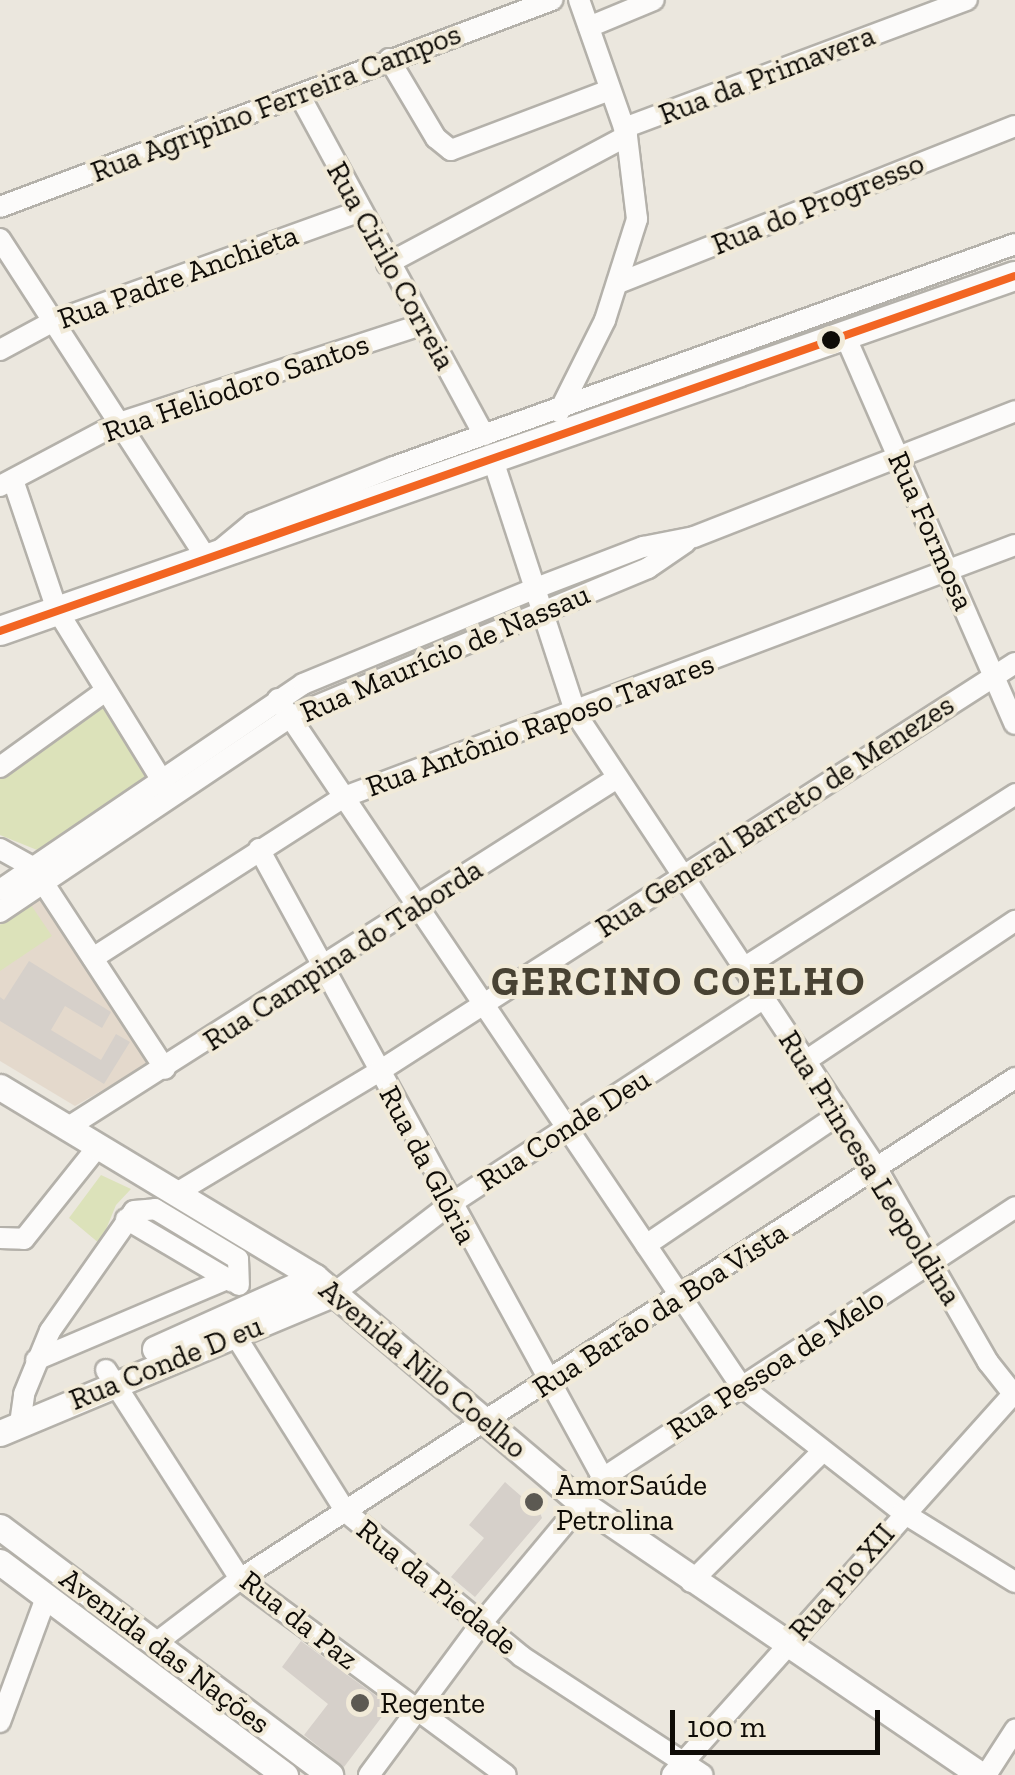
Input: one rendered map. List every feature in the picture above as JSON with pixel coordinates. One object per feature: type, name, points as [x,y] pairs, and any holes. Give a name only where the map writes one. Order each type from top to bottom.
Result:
[{"type":"highway","points":[[0,631],[211,556],[392,480],[489,447],[540,444],[1015,276]]},
{"type":"main road","name":"Avenida Nilo Coelho","points":[[0,1087],[180,1191],[324,1286],[579,1500],[691,1582],[983,1775]]},
{"type":"main road","name":"Rua Conde D eu","points":[[10,1420],[324,1286]]},
{"type":"main road","name":"Rua Conde D eu","points":[[109,1376],[235,1335],[270,1310]]},
{"type":"main road","name":"Avenida das Nações","points":[[0,1527],[156,1643],[285,1775]]},
{"type":"main road","name":"Avenida das Nações","points":[[0,1560],[242,1727],[330,1775]]},
{"type":"street","name":"Rua Agripino Ferreira Campos","points":[[0,207],[552,0]]},
{"type":"street","points":[[540,444],[562,407],[621,282],[638,219],[626,132],[579,0]]},
{"type":"street","points":[[590,27],[654,0]]},
{"type":"street","name":"Rua da Primavera","points":[[387,264],[626,132],[967,0]]},
{"type":"street","points":[[388,59],[436,138],[451,150],[610,90]]},
{"type":"street","name":"Rua Cirilo Correia","points":[[300,96],[387,264],[489,447]]},
{"type":"street","name":"Rua do Progresso","points":[[621,282],[1015,126]]},
{"type":"street","name":"Rua Padre Anchieta","points":[[0,350],[52,322],[360,212]]},
{"type":"street","points":[[0,238],[118,423],[211,556]]},
{"type":"street","points":[[489,447],[562,407],[1015,244]]},
{"type":"street","name":"Rua Heliodoro Santos","points":[[6,483],[118,423],[423,324]]},
{"type":"street","name":"Rua Formosa","points":[[846,338],[1015,724]]},
{"type":"street","name":"Rua Maurício de Nassau","points":[[0,890],[38,874],[284,708],[536,588],[643,548],[694,536],[1015,411]]},
{"type":"street","name":"Rua Princesa Leopoldina","points":[[489,447],[576,714],[877,1169],[935,1260],[972,1337],[1014,1394]]},
{"type":"street","points":[[6,483],[57,610],[166,788]]},
{"type":"street","name":"Rua Maurício de Nassau","points":[[284,708],[543,613],[648,568],[694,536]]},
{"type":"street","name":"Rua Antônio Raposo Tavares","points":[[93,958],[344,797],[576,714],[1015,545]]},
{"type":"street","name":"Rua General Barreto de Menezes","points":[[180,1191],[378,1072],[1015,663]]},
{"type":"street","points":[[0,767],[104,692]]},
{"type":"street","points":[[284,708],[741,1386],[902,1512],[1015,1582]]},
{"type":"street","name":"Rua Campina do Taborda","points":[[67,1128],[323,970],[617,778]]},
{"type":"street","points":[[745,968],[1015,794]]},
{"type":"street","name":"Rua da Glória","points":[[259,849],[449,1205],[604,1478]]},
{"type":"street","points":[[0,850],[38,874],[165,1069]]},
{"type":"street","name":"Rua Maurício de Nassau","points":[[0,912],[38,874]]},
{"type":"street","points":[[804,1062],[1015,921]]},
{"type":"street","name":"Rua Conde Deu","points":[[324,1286],[365,1263],[764,998]]},
{"type":"street","name":"Rua Barão da Boa Vista","points":[[156,1643],[240,1579],[490,1423],[547,1381],[1015,1078]]},
{"type":"street","points":[[646,1245],[838,1114]]},
{"type":"street","points":[[0,1238],[24,1239],[99,1144]]},
{"type":"street","name":"Rua Pessoa de Melo","points":[[369,1775],[480,1625],[579,1500],[604,1478],[1015,1207]]},
{"type":"street","points":[[10,1420],[36,1360],[126,1219],[233,1282],[270,1310]]},
{"type":"street","points":[[36,1360],[233,1282]]},
{"type":"street","name":"Rua da Piedade","points":[[235,1335],[346,1512],[480,1625],[677,1768],[702,1775]]},
{"type":"street","name":"Rua da Paz","points":[[109,1376],[240,1579],[506,1775]]},
{"type":"street","name":"Rua Pio XII","points":[[677,1768],[902,1512],[1014,1394]]},
{"type":"street","points":[[691,1582],[822,1452]]},
{"type":"street","points":[[0,1560],[31,1551]]},
{"type":"street","points":[[0,1722],[47,1595]]},
{"type":"street","points":[[983,1775],[1015,1730]]},
{"type":"shaded area","points":[[39,895],[150,1063],[75,1106],[0,1061],[0,922]]},
{"type":"green space","points":[[101,704],[149,780],[42,852],[0,835],[0,779]]},
{"type":"green space","points":[[31,905],[52,936],[0,971],[0,925]]},
{"type":"green space","points":[[101,1175],[131,1189],[116,1205],[100,1244],[69,1218]]},
{"type":"building","points":[[29,961],[111,1012],[102,1028],[65,1006],[51,1030],[101,1060],[116,1034],[130,1042],[104,1084],[0,1021],[0,997],[4,1000]]},
{"type":"building","points":[[505,1482],[521,1496],[533,1494],[542,1518],[475,1597],[451,1577],[484,1538],[469,1525]]},
{"type":"building","name":"Regente","points":[[301,1641],[390,1706],[344,1767],[304,1735],[328,1704],[282,1667]]},
{"type":"transit line","points":[[0,631],[1015,276]]},
{"type":"place","name":"AmorSaúde Petrolina","points":[[534,1502]]},
{"type":"place","name":"Regente","points":[[360,1703]]},
{"type":"district","name":"GERCINO COELHO","points":[[679,981]]}]
